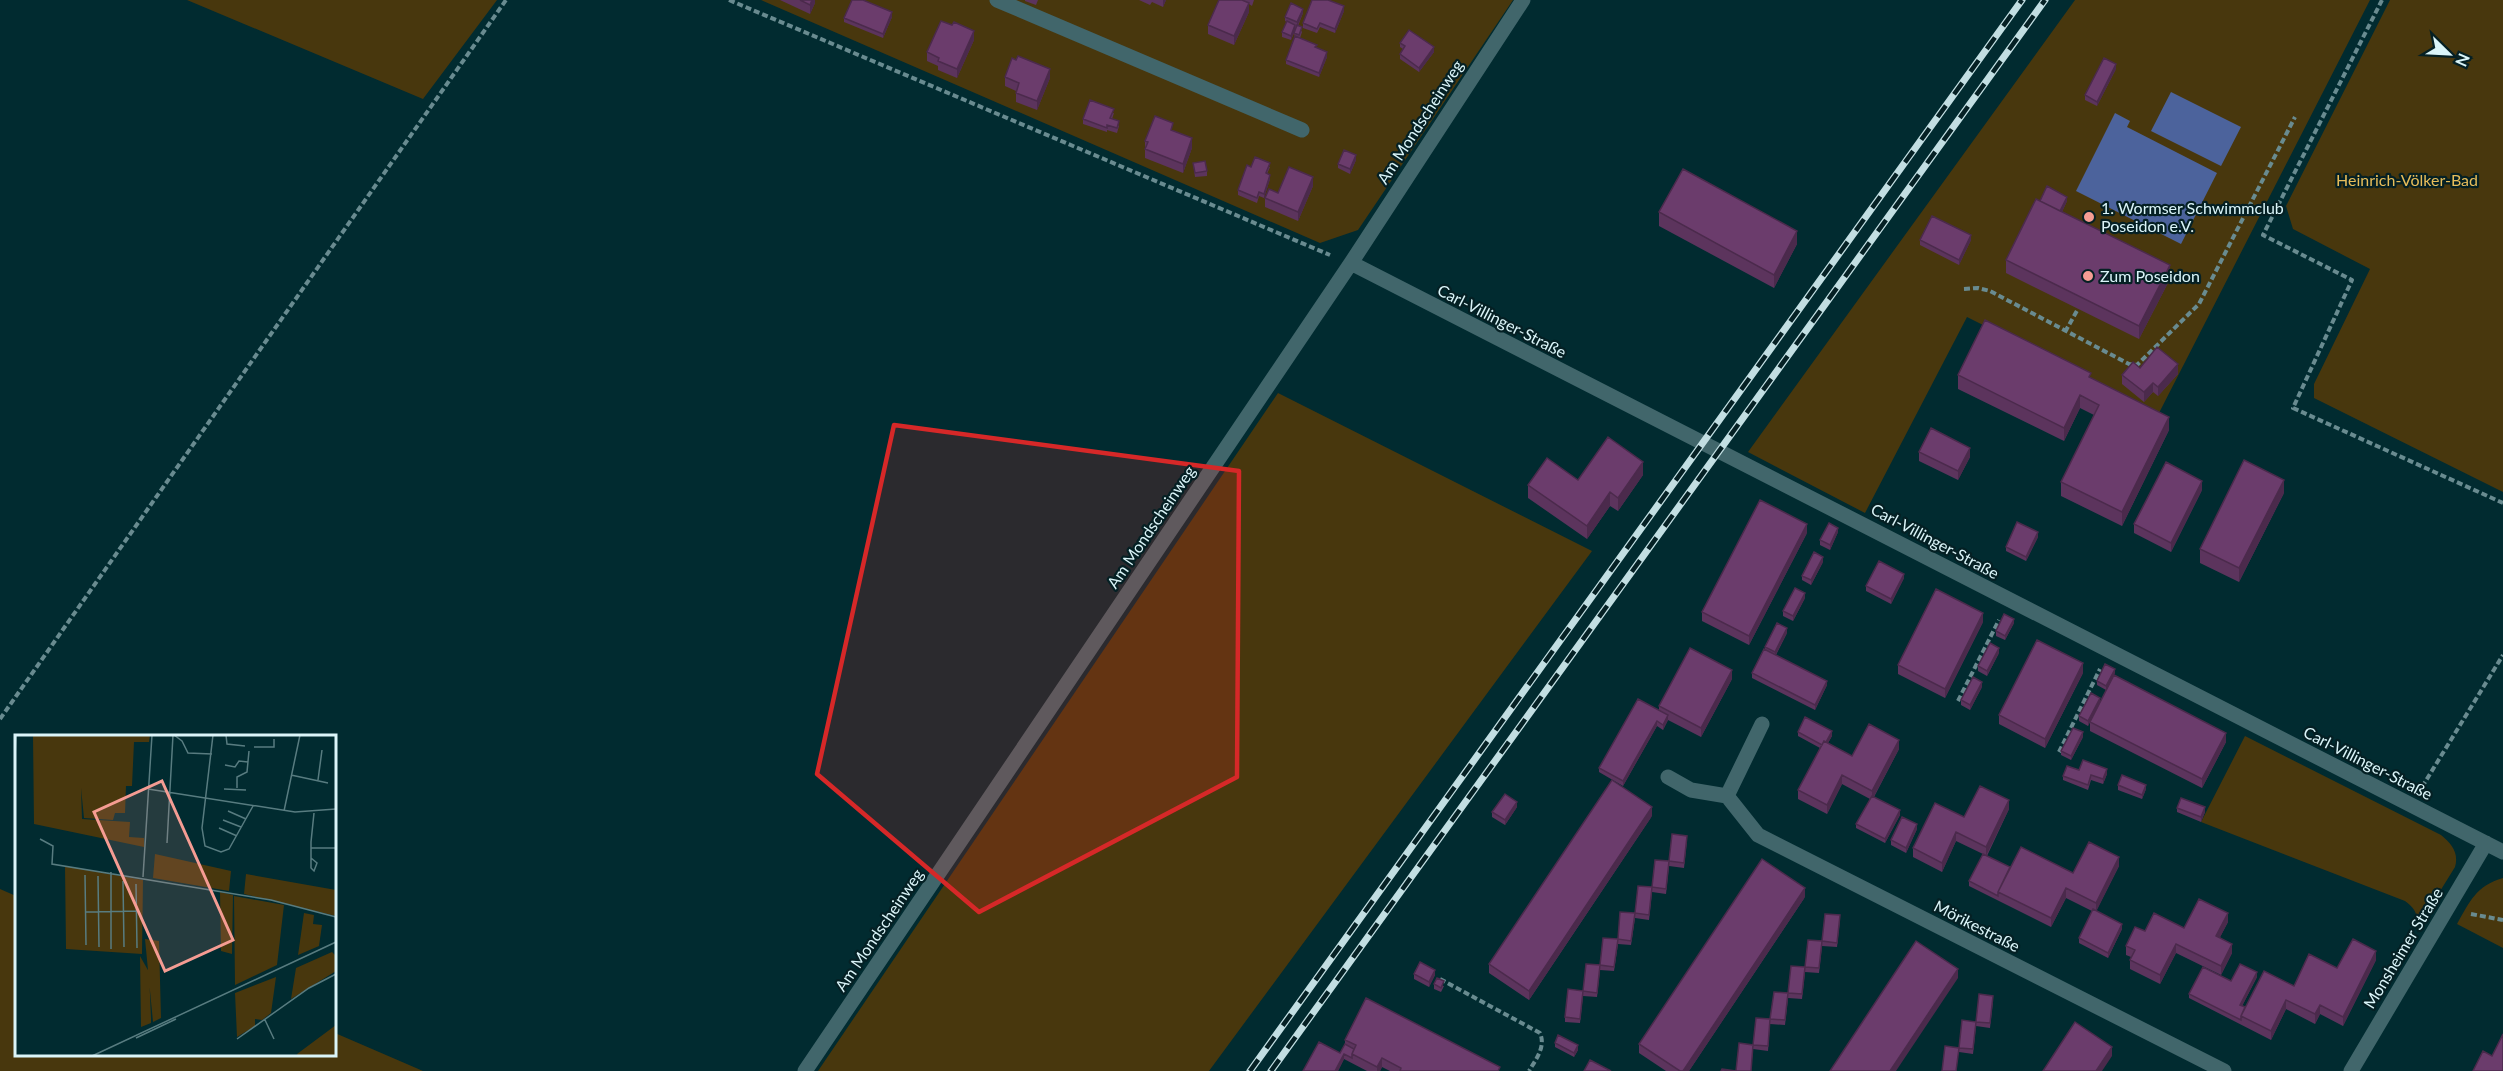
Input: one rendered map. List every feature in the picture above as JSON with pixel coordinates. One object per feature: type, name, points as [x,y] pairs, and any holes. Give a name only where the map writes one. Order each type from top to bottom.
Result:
[{"type":"street","points":[[998,0],[1302,130]]},
{"type":"street","name":"Am Mondscheinweg","points":[[806,1071],[1351,263],[1523,0]]},
{"type":"street","name":"Carl-Villinger-Straße","points":[[1351,263],[1848,510],[2008,600],[2503,852]]},
{"type":"street","points":[[1668,777],[1691,790],[1727,796],[1762,724]]},
{"type":"street","name":"Mörikestraße","points":[[1727,796],[1758,835],[2224,1071]]},
{"type":"street","name":"Monsheimer Straße","points":[[2351,1071],[2486,843]]},
{"type":"path","points":[[0,719],[506,0]]},
{"type":"path","points":[[729,0],[1351,263]]},
{"type":"path","points":[[2382,0],[2263,235],[2352,279],[2293,408],[2503,503]]},
{"type":"path","points":[[1964,289],[1978,288],[1990,291],[2065,332],[2129,364],[2137,365],[2204,297],[2295,117]]},
{"type":"path","points":[[2065,332],[2078,309]]},
{"type":"path","points":[[1958,701],[2008,600]]},
{"type":"path","points":[[2059,752],[2110,650]]},
{"type":"path","points":[[2411,805],[2503,655]]},
{"type":"path","points":[[2446,909],[2503,920]]},
{"type":"path","points":[[1440,979],[1540,1033],[1543,1039],[1540,1053],[1529,1071]]},
{"type":"highlighted area","points":[[894,425],[1239,471],[1237,777],[979,912],[817,774]]},
{"type":"green space","points":[[187,0],[497,0],[423,99]]},
{"type":"green space","points":[[761,0],[1513,0],[1358,230],[1320,243]]},
{"type":"green space","name":"1. Wormser Schwimmclub Poseidon e.V.","points":[[2075,0],[2370,0],[2159,413],[1967,317],[1865,513],[1748,452]]},
{"type":"green space","name":"Heinrich-Völker-Bad","points":[[2390,0],[2503,0],[2503,492],[2314,398],[2314,384],[2370,269],[2293,229],[2286,206]]},
{"type":"green space","points":[[1278,393],[1592,551],[1209,1071],[818,1071]]},
{"type":"green space","points":[[2245,736],[2441,835],[2448,842],[2454,849],[2455,867],[2416,930],[2416,913],[2405,901],[2201,822]]},
{"type":"green space","points":[[2503,878],[2503,948],[2457,924],[2470,901],[2480,890]]},
{"type":"green space","points":[[0,889],[15,896],[15,1056],[336,1056],[336,1033],[423,1071],[0,1071]]},
{"type":"water","points":[[2171,92],[2241,127],[2221,166],[2151,131]]},
{"type":"water","points":[[2115,113],[2130,121],[2127,127],[2217,173],[2181,244],[2076,191]]},
{"type":"building","points":[[800,0],[812,0],[810,5]]},
{"type":"building","points":[[852,0],[863,0],[892,12],[883,34],[844,18]]},
{"type":"building","points":[[1219,0],[1242,0],[1249,3],[1234,36],[1208,25]]},
{"type":"building","points":[[1312,0],[1328,0],[1344,6],[1335,29],[1320,23],[1317,29],[1303,23]]},
{"type":"building","points":[[1291,3],[1303,9],[1297,22],[1285,17]]},
{"type":"building","points":[[941,21],[952,25],[954,22],[974,31],[957,69],[938,61],[939,58],[927,52]]},
{"type":"building","points":[[1287,21],[1295,25],[1291,36],[1282,32]]},
{"type":"building","points":[[1297,25],[1302,27],[1299,35],[1294,33]]},
{"type":"building","points":[[1409,30],[1434,47],[1419,68],[1400,54],[1405,46],[1400,43]]},
{"type":"building","points":[[1295,36],[1327,52],[1319,73],[1286,60]]},
{"type":"building","points":[[1018,56],[1050,69],[1037,101],[1016,93],[1019,83],[1005,77],[1012,58],[1016,60]]},
{"type":"building","points":[[2104,58],[2116,64],[2097,102],[2085,95]]},
{"type":"building","points":[[1090,100],[1114,109],[1110,118],[1119,121],[1117,128],[1107,125],[1107,128],[1083,119]]},
{"type":"building","points":[[1155,116],[1173,123],[1171,130],[1192,138],[1183,164],[1145,149],[1148,142],[1145,141]]},
{"type":"building","points":[[1344,150],[1356,155],[1350,169],[1338,164]]},
{"type":"building","points":[[1255,157],[1270,163],[1266,173],[1270,175],[1264,194],[1259,192],[1257,198],[1238,190],[1247,165],[1251,167]]},
{"type":"building","points":[[1205,161],[1207,171],[1195,173],[1193,163]]},
{"type":"building","points":[[1289,167],[1313,177],[1298,212],[1265,198],[1269,189],[1278,193]]},
{"type":"building","points":[[1683,169],[1797,231],[1774,275],[1659,212]]},
{"type":"building","points":[[2047,186],[2067,197],[2060,211],[2040,201]]},
{"type":"building","name":"Zum Poseidon","points":[[2036,199],[2170,265],[2139,326],[2006,260]]},
{"type":"building","points":[[1932,216],[1971,235],[1959,260],[1920,240]]},
{"type":"building","points":[[1985,320],[2091,373],[2089,377],[2169,417],[2122,512],[2061,482],[2099,405],[2080,395],[2064,428],[1958,375]]},
{"type":"building","points":[[2157,347],[2178,364],[2158,387],[2153,383],[2144,392],[2122,375],[2133,362],[2140,368]]},
{"type":"building","points":[[1931,428],[1970,448],[1958,471],[1919,452]]},
{"type":"building","points":[[1608,437],[1643,462],[1618,498],[1610,492],[1587,526],[1528,485],[1547,458],[1578,480]]},
{"type":"building","points":[[2244,460],[2284,480],[2239,568],[2200,549]]},
{"type":"building","points":[[2166,462],[2202,481],[2171,543],[2134,524]]},
{"type":"building","points":[[1760,500],[1807,524],[1749,636],[1702,612]]},
{"type":"building","points":[[2017,522],[2038,532],[2026,557],[2006,547]]},
{"type":"building","points":[[1829,523],[1838,528],[1830,545],[1820,540]]},
{"type":"building","points":[[1814,552],[1823,557],[1811,580],[1802,576]]},
{"type":"building","points":[[1879,561],[1904,574],[1891,599],[1866,586]]},
{"type":"building","points":[[1795,588],[1805,593],[1793,616],[1783,611]]},
{"type":"building","points":[[1936,589],[1983,613],[1945,689],[1898,665]]},
{"type":"building","points":[[2004,614],[2014,619],[2005,636],[1996,631]]},
{"type":"building","points":[[1777,623],[1787,628],[1775,652],[1765,647]]},
{"type":"building","points":[[2037,640],[2083,663],[2045,739],[1999,715]]},
{"type":"building","points":[[1990,643],[1999,648],[1987,671],[1978,666]]},
{"type":"building","points":[[1690,648],[1732,670],[1701,728],[1659,706]]},
{"type":"building","points":[[1764,649],[1827,681],[1815,705],[1752,673]]},
{"type":"building","points":[[2105,664],[2115,669],[2106,686],[2097,681]]},
{"type":"building","points":[[2114,675],[2226,733],[2202,779],[2090,722]]},
{"type":"building","points":[[1973,677],[1982,682],[1970,705],[1961,700]]},
{"type":"building","points":[[2091,693],[2100,698],[2088,721],[2079,716]]},
{"type":"building","points":[[1638,699],[1668,715],[1663,725],[1657,721],[1623,781],[1599,768]]},
{"type":"building","points":[[1805,717],[1832,731],[1822,745],[1798,732]]},
{"type":"building","points":[[1869,724],[1899,740],[1872,791],[1842,775],[1827,805],[1798,790],[1824,741],[1852,756]]},
{"type":"building","points":[[2073,728],[2083,732],[2071,756],[2061,751]]},
{"type":"building","points":[[2083,760],[2107,769],[2103,779],[2091,775],[2088,785],[2063,776],[2067,766],[2079,770]]},
{"type":"building","points":[[2122,775],[2146,785],[2142,795],[2118,785]]},
{"type":"building","points":[[1612,780],[1652,807],[1529,991],[1489,964]]},
{"type":"building","points":[[1980,786],[2009,800],[1986,847],[1956,832],[1942,863],[1913,848],[1935,803],[1964,817]]},
{"type":"building","points":[[1505,794],[1517,802],[1505,820],[1492,812]]},
{"type":"building","points":[[1872,796],[1900,810],[1885,839],[1856,824]]},
{"type":"building","points":[[2181,798],[2205,807],[2201,817],[2177,808]]},
{"type":"building","points":[[1902,817],[1917,824],[1906,848],[1891,840]]},
{"type":"building","points":[[1672,834],[1687,836],[1684,863],[1669,861]]},
{"type":"building","points":[[2089,842],[2119,857],[2096,903],[2066,888],[2051,918],[1998,892],[2021,847],[2073,873]]},
{"type":"building","points":[[1983,854],[2010,867],[1998,896],[1969,881]]},
{"type":"building","points":[[1762,859],[1805,888],[1683,1071],[1680,1071],[1639,1044]]},
{"type":"building","points":[[1655,860],[1669,861],[1666,889],[1652,887]]},
{"type":"building","points":[[1638,886],[1652,887],[1649,915],[1635,913]]},
{"type":"building","points":[[2199,899],[2228,913],[2216,936],[2232,944],[2221,966],[2176,944],[2160,975],[2130,960],[2135,950],[2126,946],[2135,927],[2145,931],[2154,913],[2184,928]]},
{"type":"building","points":[[2093,909],[2122,924],[2108,953],[2079,938]]},
{"type":"building","points":[[1620,912],[1635,913],[1631,941],[1618,939]]},
{"type":"building","points":[[1825,914],[1840,915],[1837,943],[1822,941]]},
{"type":"building","points":[[1603,938],[1618,939],[1614,967],[1600,965]]},
{"type":"building","points":[[2353,939],[2376,951],[2343,1017],[2320,1005],[2315,1014],[2286,1000],[2271,1031],[2241,1016],[2264,971],[2294,986],[2309,954],[2337,968]]},
{"type":"building","points":[[1808,940],[1822,941],[1819,968],[1805,967]]},
{"type":"building","points":[[1916,941],[1958,969],[1890,1071],[1830,1071]]},
{"type":"building","points":[[1420,962],[1435,970],[1429,982],[1414,974]]},
{"type":"building","points":[[1586,964],[1600,965],[1597,993],[1583,991]]},
{"type":"building","points":[[2240,964],[2257,972],[2240,1005],[2245,1007],[2241,1020],[2189,994],[2203,967],[2231,981]]},
{"type":"building","points":[[1791,966],[1805,967],[1802,994],[1788,993]]},
{"type":"building","points":[[1437,978],[1444,981],[1441,988],[1434,984]]},
{"type":"building","points":[[1568,989],[1583,991],[1580,1019],[1565,1017]]},
{"type":"building","points":[[1774,992],[1788,993],[1785,1020],[1770,1019]]},
{"type":"building","points":[[1979,994],[1993,996],[1990,1023],[1976,1022]]},
{"type":"building","points":[[1366,998],[1500,1067],[1498,1071],[1400,1071],[1401,1068],[1382,1058],[1377,1067],[1352,1054],[1356,1045],[1345,1040]]},
{"type":"building","points":[[1756,1018],[1770,1019],[1768,1046],[1753,1045]]},
{"type":"building","points":[[1962,1020],[1976,1022],[1973,1049],[1959,1048]]},
{"type":"building","points":[[2075,1022],[2112,1047],[2096,1071],[2043,1071]]},
{"type":"building","points":[[2503,1034],[2503,1071],[2473,1071],[2483,1051],[2492,1056]]},
{"type":"building","points":[[1558,1035],[1578,1045],[1574,1053],[1555,1043]]},
{"type":"building","points":[[1319,1042],[1340,1053],[1345,1044],[1354,1049],[1352,1058],[1344,1054],[1335,1071],[1303,1071]]},
{"type":"building","points":[[1739,1043],[1753,1045],[1751,1071],[1736,1071]]},
{"type":"building","points":[[1945,1046],[1959,1048],[1956,1071],[1942,1071]]},
{"type":"building","points":[[1590,1060],[1611,1071],[1584,1071]]},
{"type":"railway","points":[[1250,1071],[2022,0]]},
{"type":"railway","points":[[1271,1071],[2045,0]]},
{"type":"place","name":"1. Wormser Schwimmclub Poseidon e.V.","points":[[2089,217]]},
{"type":"place","name":"Zum Poseidon","points":[[2088,276]]}]
